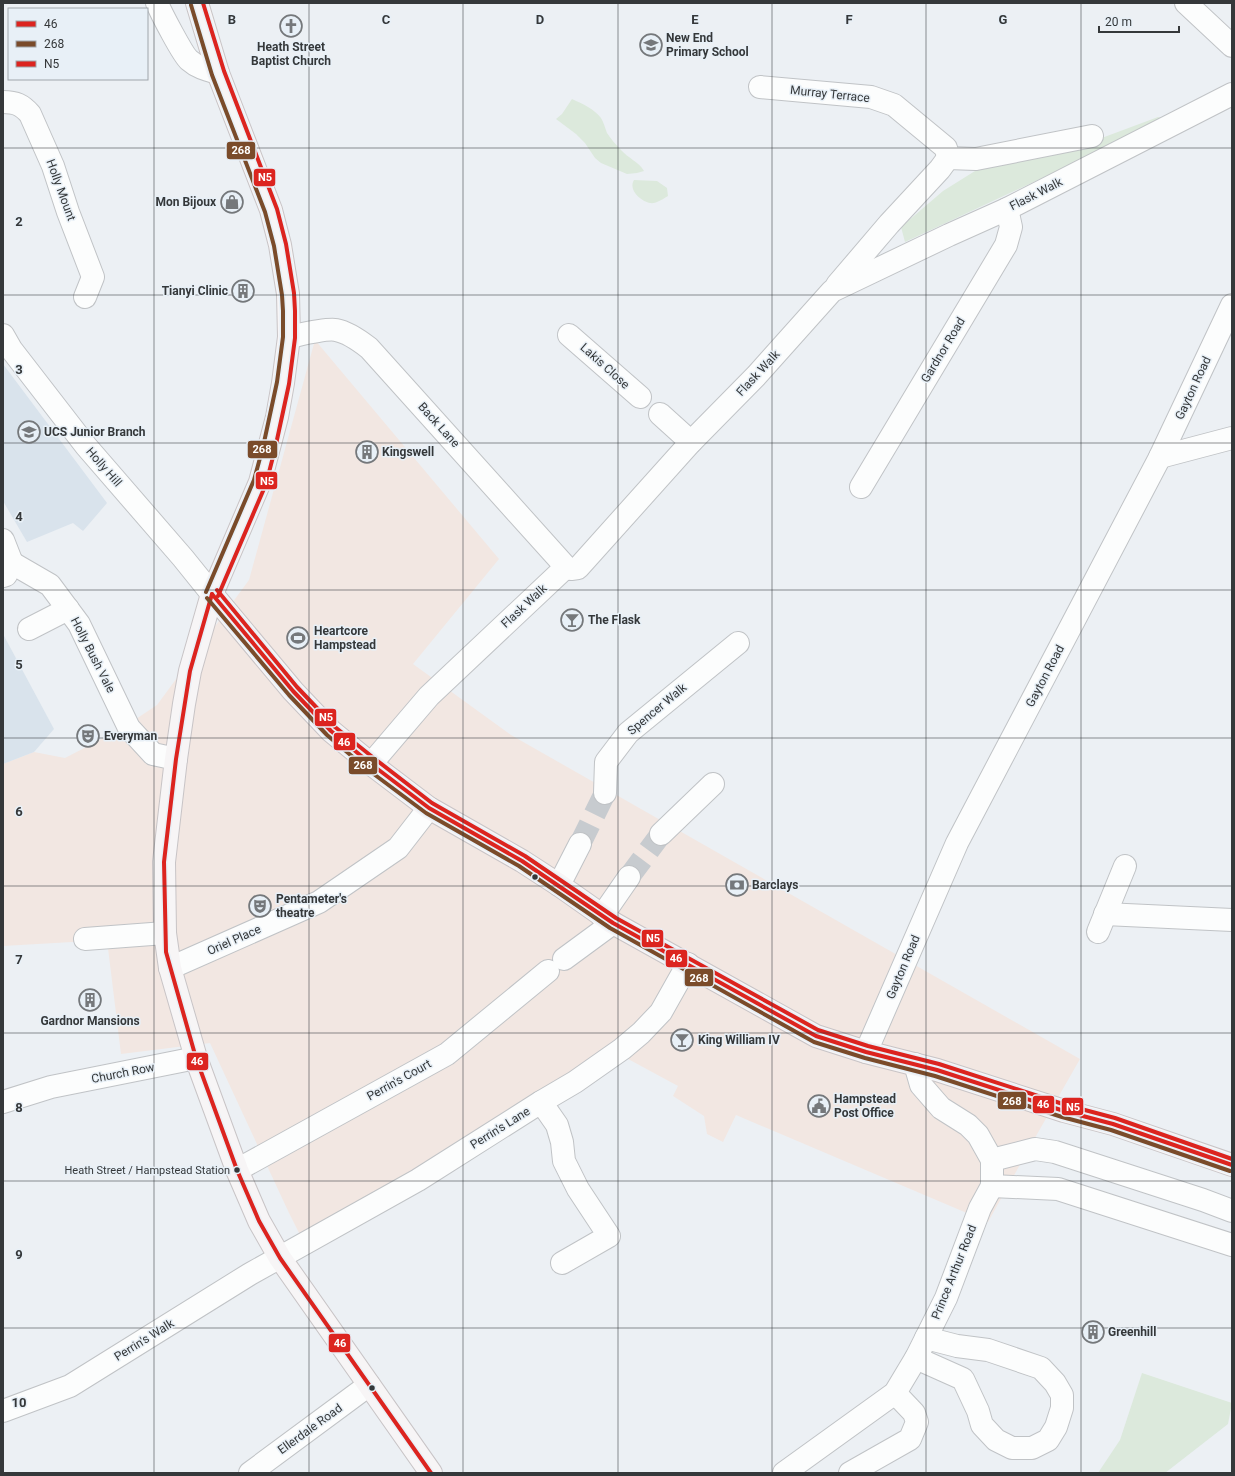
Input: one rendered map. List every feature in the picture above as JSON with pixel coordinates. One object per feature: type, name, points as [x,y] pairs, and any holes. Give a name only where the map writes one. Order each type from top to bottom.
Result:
[{"type":"main road","points":[[197,3],[218,73],[271,210],[280,245],[288,294],[289,337],[277,418],[260,482],[212,594],[190,671],[176,759],[164,862],[165,933],[170,968],[196,1058],[237,1170],[258,1221],[280,1258],[431,1473]]},
{"type":"main road","points":[[212,594],[298,697],[331,731],[371,764],[429,808],[522,861],[608,919],[816,1036],[866,1052],[915,1064],[1113,1124],[1232,1165]]},
{"type":"street","points":[[157,3],[188,60],[202,69],[218,73]]},
{"type":"street","points":[[1186,3],[1232,46]]},
{"type":"street","name":"Murray Terrace","points":[[760,87],[871,97],[894,105],[946,148],[948,158]]},
{"type":"street","name":"Flask Walk","points":[[371,764],[429,696],[566,567],[571,570],[578,568],[691,442],[756,376],[832,291],[1007,209],[1232,94]]},
{"type":"street","name":"Holly Mount","points":[[3,102],[14,102],[30,114],[53,166],[68,212],[93,277],[86,297]]},
{"type":"street","points":[[832,291],[889,224],[940,169],[948,158],[976,160],[1092,136]]},
{"type":"street","name":"Gardnor Road","points":[[861,487],[1006,245],[1011,227],[1007,209]]},
{"type":"street","name":"Gayton Road","points":[[866,1052],[957,843],[1160,457],[1232,305]]},
{"type":"street","name":"Back Lane","points":[[289,337],[310,332],[335,330],[359,341],[369,348],[566,567]]},
{"type":"street","name":"Holly Hill","points":[[3,335],[11,349],[86,446],[183,558],[212,594]]},
{"type":"street","name":"Lakis Close","points":[[569,335],[640,397]]},
{"type":"street","points":[[660,414],[691,442]]},
{"type":"street","points":[[1160,457],[1232,438]]},
{"type":"street","points":[[3,540],[7,571]]},
{"type":"street","name":"Holly Bush Vale","points":[[7,571],[50,585],[79,624],[129,728],[153,754],[176,759]]},
{"type":"street","points":[[28,629],[68,609]]},
{"type":"street","name":"Spencer Walk","points":[[605,793],[606,762],[628,733],[738,643]]},
{"type":"street","points":[[661,834],[713,784]]},
{"type":"street","name":"Oriel Place","points":[[170,968],[319,902],[398,848],[429,808]]},
{"type":"street","points":[[559,885],[580,844]]},
{"type":"street","points":[[1125,866],[1101,923],[1227,920]]},
{"type":"street","name":"Perrin's Court","points":[[237,1170],[447,1054],[556,965],[608,919],[629,877]]},
{"type":"street","points":[[86,939],[165,933]]},
{"type":"street","name":"Perrin's Lane","points":[[280,1258],[418,1180],[575,1082],[622,1049],[661,1012],[688,964]]},
{"type":"street","name":"Church Row","points":[[3,1102],[51,1087],[196,1058]]},
{"type":"street","points":[[915,1064],[921,1085],[941,1108],[968,1125],[978,1136],[992,1160],[1035,1149],[1055,1152],[1203,1200],[1232,1211]]},
{"type":"street","name":"Church Row","points":[[3,1088],[51,1087]]},
{"type":"street","points":[[541,1102],[557,1125],[562,1142],[564,1161],[578,1189],[609,1236],[562,1263]]},
{"type":"street","name":"Prince Arthur Road","points":[[784,1473],[895,1393],[916,1358],[946,1298],[980,1208],[992,1186],[992,1160]]},
{"type":"street","points":[[992,1186],[1058,1189],[1232,1245]]},
{"type":"street","name":"Perrin's Walk","points":[[3,1411],[70,1386],[250,1274],[280,1258]]},
{"type":"street","points":[[916,1358],[963,1379],[978,1411],[982,1425],[996,1440],[1012,1448],[1032,1448],[1048,1440],[1056,1426],[1062,1408],[1062,1395],[1055,1383],[1041,1368],[988,1350],[957,1346],[926,1338]]},
{"type":"street","name":"Ellerdale Road","points":[[250,1473],[369,1385]]},
{"type":"street","points":[[850,1473],[910,1438],[917,1422],[914,1413],[895,1393]]},
{"type":"shaded area","points":[[315,340],[499,559],[413,664],[511,735],[1080,1059],[988,1222],[736,1115],[723,1142],[707,1134],[704,1116],[673,1096],[678,1086],[617,1053],[300,1235],[210,1043],[121,1054],[107,940],[3,946],[3,764],[34,752],[65,758],[121,729],[157,705],[249,580]]},
{"type":"shaded area","name":"UCS Junior Branch","points":[[3,364],[107,503],[83,531],[73,523],[27,542],[3,501]]},
{"type":"shaded area","points":[[3,634],[54,729],[34,752],[3,764]]},
{"type":"green space","points":[[572,99],[588,107],[601,118],[607,133],[614,142],[644,171],[627,174],[601,163],[595,158],[585,143],[576,134],[556,119],[562,114]]},
{"type":"green space","points":[[1158,117],[1162,118],[1111,146],[905,242],[901,227],[943,191],[975,171],[1000,163],[1099,139]]},
{"type":"green space","points":[[634,180],[657,181],[667,188],[668,196],[655,203],[646,202],[642,200],[634,191]]},
{"type":"green space","points":[[1142,1373],[1232,1403],[1228,1424],[1165,1473],[1098,1473],[1120,1440]]},
{"type":"tunnel","points":[[580,844],[605,793]]},
{"type":"tunnel","points":[[629,877],[661,834]]},
{"type":"transit line","name":"N5","points":[[203,3],[224,71],[277,209],[286,244],[294,293],[295,311],[295,338],[289,384],[266,484],[218,596]]},
{"type":"transit line","name":"268","points":[[191,5],[212,75],[265,212],[274,246],[282,295],[283,311],[283,337],[277,382],[263,447],[254,480],[206,592]]},
{"type":"transit line","name":"N5","points":[[217,590],[297,687],[335,727],[432,803],[525,856],[616,918],[818,1030],[868,1046],[939,1064],[1066,1105],[1115,1118],[1232,1159]]},
{"type":"transit line","name":"46","points":[[212,594],[293,691],[331,731],[371,764],[429,808],[522,861],[613,923],[816,1036],[866,1052],[937,1070],[1064,1111],[1113,1124],[1232,1165]]},
{"type":"transit line","name":"46","points":[[212,594],[190,671],[176,759],[164,862],[166,952],[196,1058],[237,1170],[259,1221],[280,1258],[431,1473]]},
{"type":"transit line","name":"268","points":[[207,598],[289,695],[327,735],[367,769],[426,813],[519,866],[610,928],[814,1042],[865,1058],[935,1076],[1062,1117],[1111,1130],[1230,1171]]},
{"type":"place","name":"Heath Street Baptist Church","points":[[291,26]]},
{"type":"place","name":"New End Primary School","points":[[651,45]]},
{"type":"place","name":"Mon Bijoux","points":[[232,202]]},
{"type":"place","name":"Tianyi Clinic","points":[[243,291]]},
{"type":"place","name":"UCS Junior Branch","points":[[29,432]]},
{"type":"place","name":"Kingswell","points":[[367,452]]},
{"type":"place","name":"The Flask","points":[[572,620]]},
{"type":"place","name":"Heartcore Hampstead","points":[[298,638]]},
{"type":"place","name":"Everyman","points":[[88,736]]},
{"type":"place","name":"Barclays","points":[[737,885]]},
{"type":"place","name":"Pentameter's theatre","points":[[260,906]]},
{"type":"place","name":"Gardnor Mansions","points":[[90,1000]]},
{"type":"place","name":"King William IV","points":[[682,1040]]},
{"type":"place","name":"Hampstead Post Office","points":[[819,1106]]},
{"type":"place","name":"Heath Street / Hampstead Station","points":[[237,1170]]},
{"type":"place","name":"Greenhill","points":[[1093,1332]]}]
